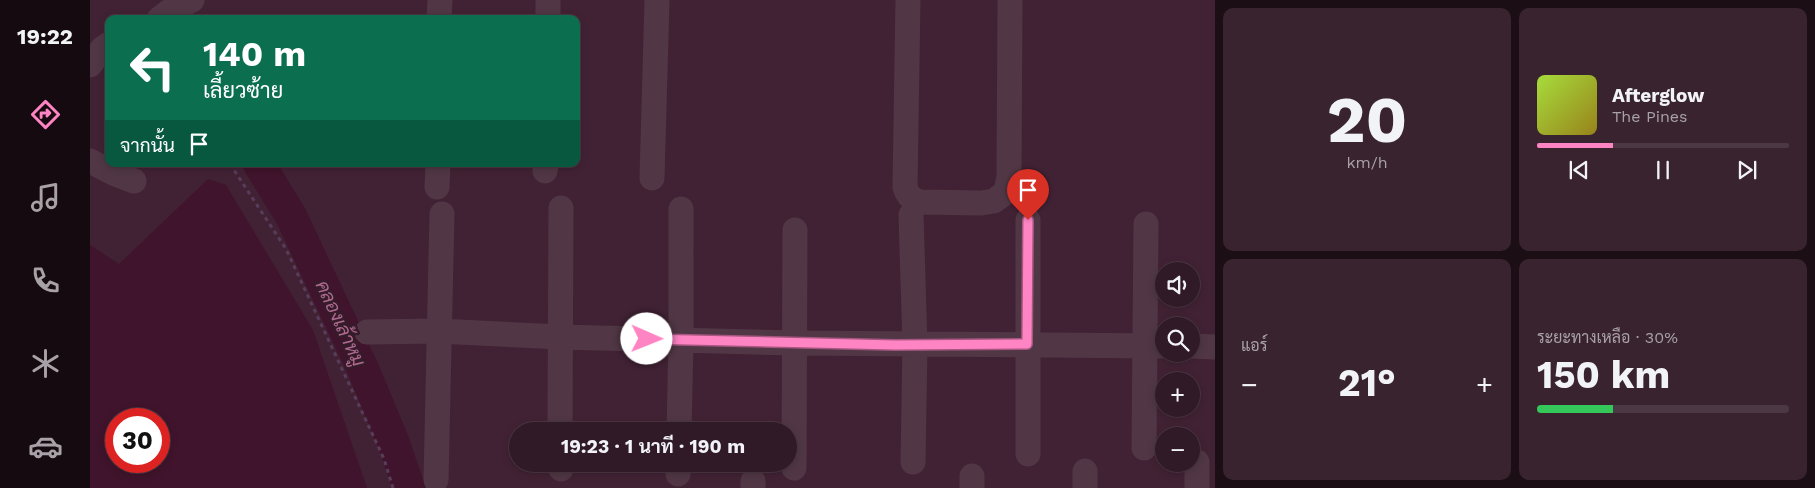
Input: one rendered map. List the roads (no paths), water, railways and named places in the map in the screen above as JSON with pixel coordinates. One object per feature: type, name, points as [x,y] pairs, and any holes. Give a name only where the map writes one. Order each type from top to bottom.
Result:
[{"type":"street","points":[[165,15],[192,0]]},
{"type":"street","points":[[440,0],[440,15]]},
{"type":"street","points":[[548,0],[548,15]]},
{"type":"street","points":[[652,178],[657,0]]},
{"type":"street","points":[[908,0],[905,187],[908,195],[913,200],[920,202],[981,203],[994,201],[1006,192],[1009,177],[1010,0]]},
{"type":"street","points":[[90,65],[105,47]]},
{"type":"street","points":[[90,161],[134,181]]},
{"type":"street","points":[[560,422],[561,208]]},
{"type":"street","points":[[679,422],[682,340],[681,209]]},
{"type":"street","points":[[436,480],[442,214]]},
{"type":"street","points":[[911,215],[915,345],[913,462]]},
{"type":"street","points":[[1028,220],[1028,454]]},
{"type":"street","points":[[1144,448],[1154,346],[1146,224]]},
{"type":"street","points":[[795,230],[795,422]]},
{"type":"street","points":[[366,332],[438,331],[560,337],[796,343],[1154,346]]},
{"type":"street","points":[[1200,346],[1215,347]]},
{"type":"street","points":[[1197,472],[1197,488]]},
{"type":"waterway","name":"คลองเล้าหมู","points":[[261,167],[291,216],[363,369],[393,441],[409,488]]}]
